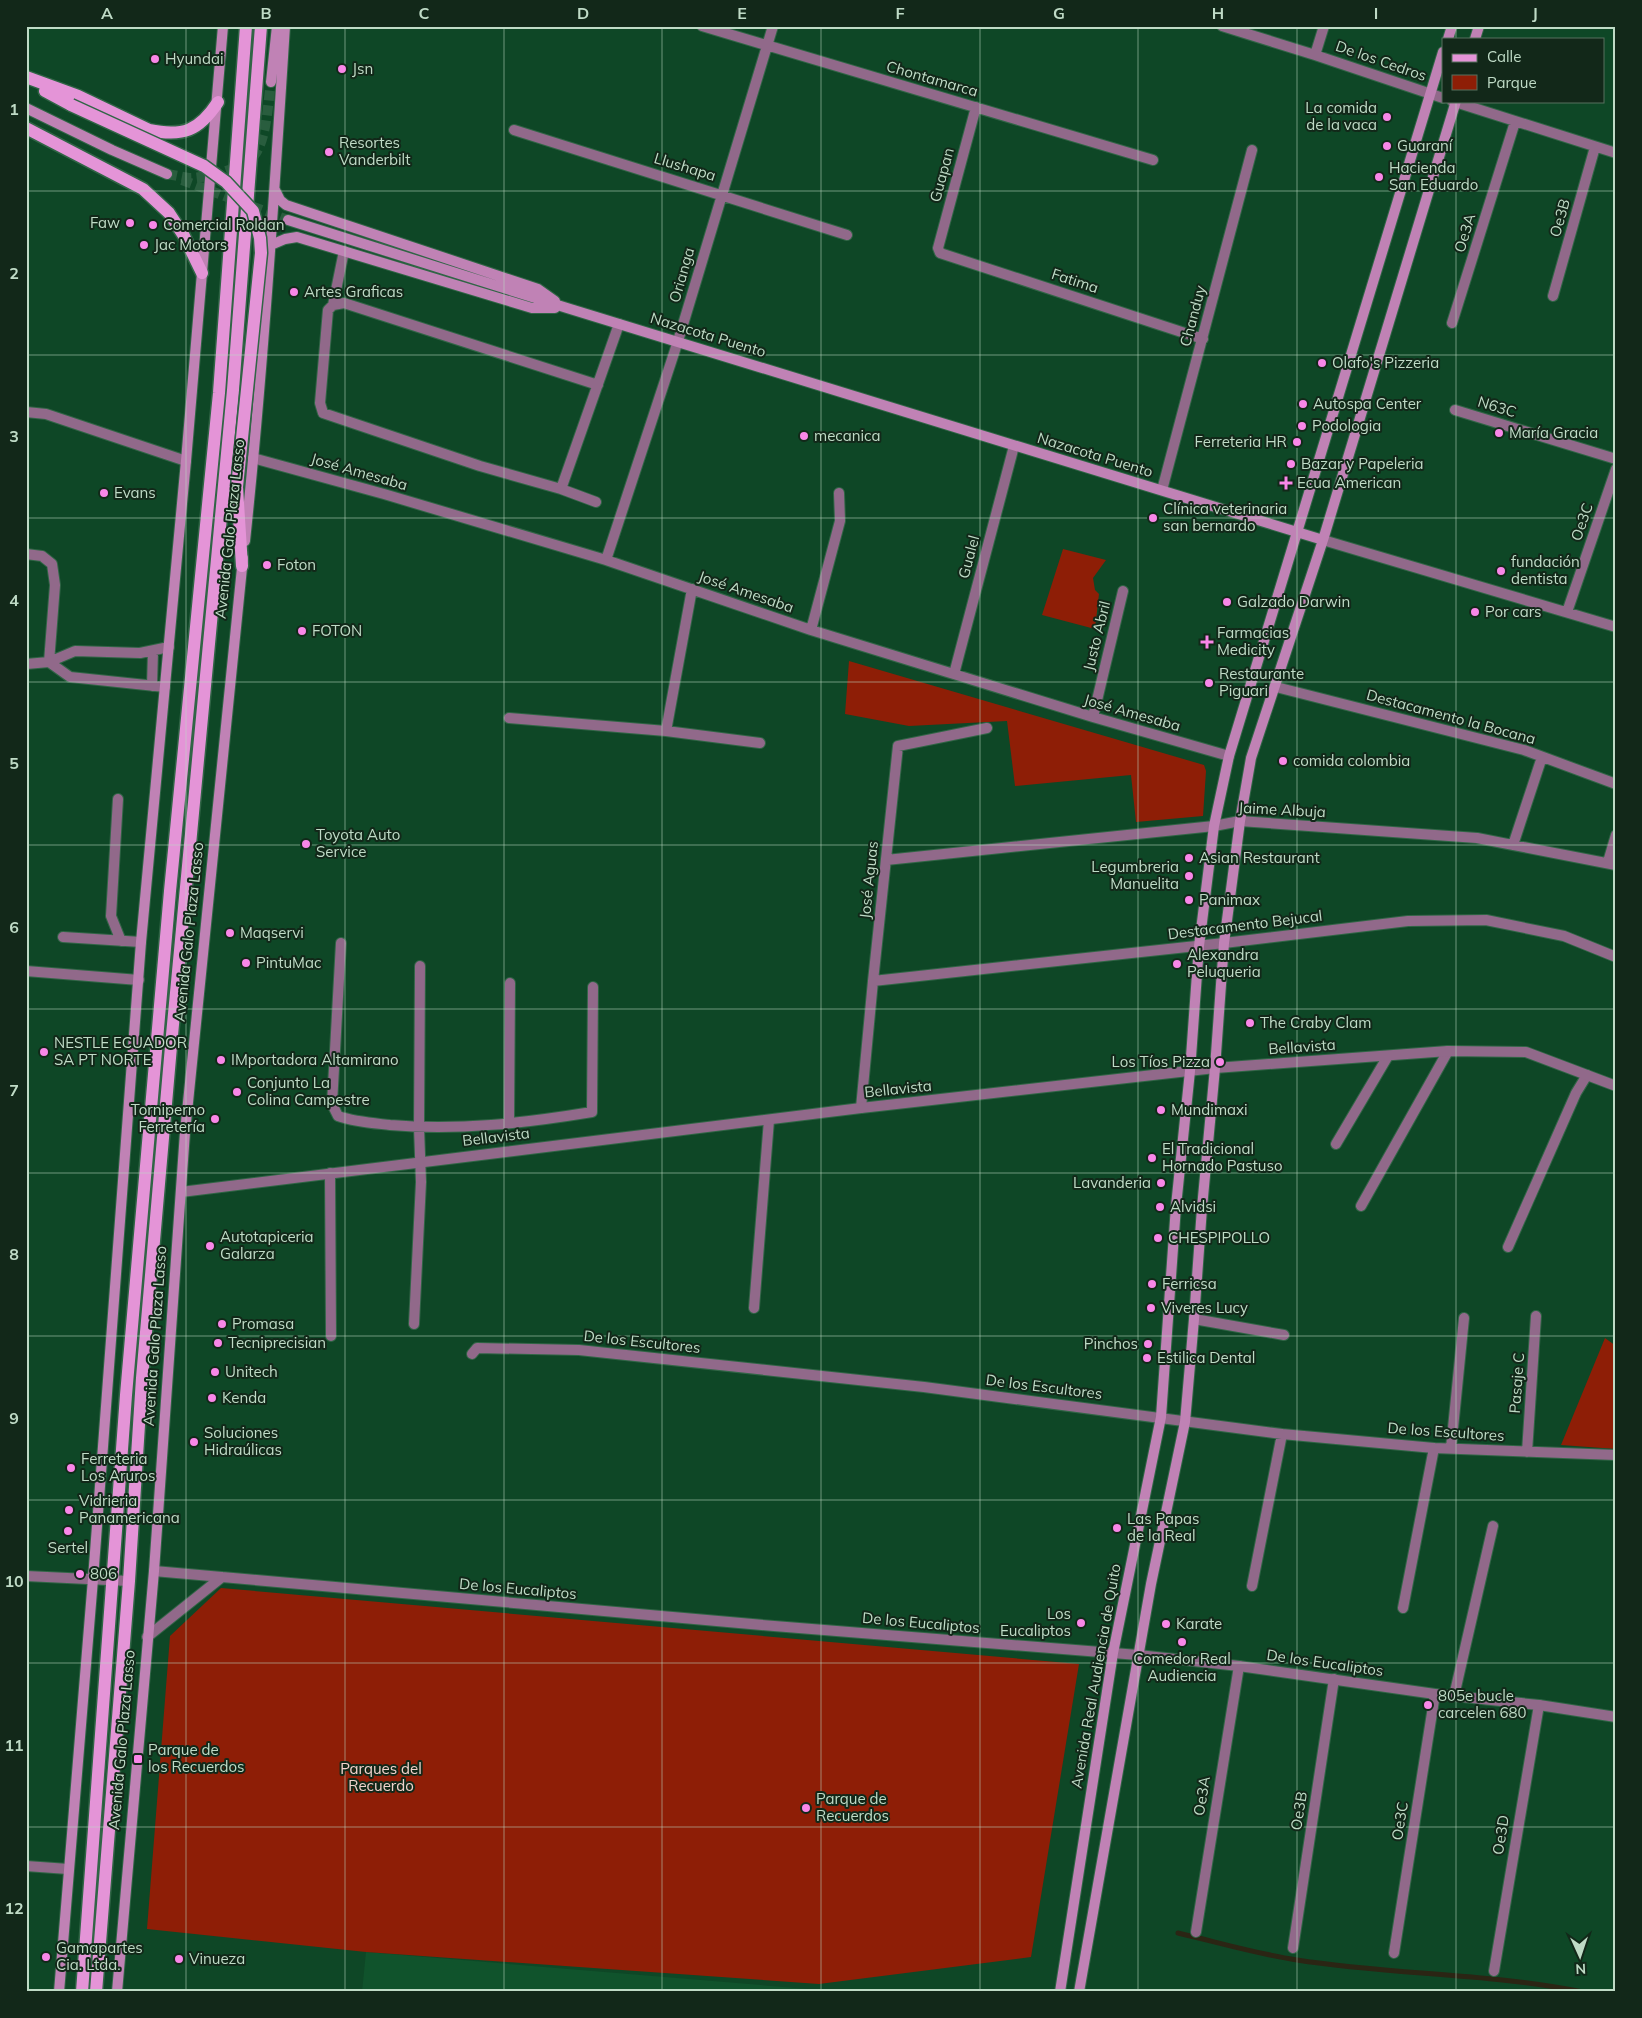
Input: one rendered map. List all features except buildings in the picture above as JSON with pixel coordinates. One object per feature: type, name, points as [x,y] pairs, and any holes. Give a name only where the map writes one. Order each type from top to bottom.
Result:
[{"type":"main road","points":[[59,1992],[93,1579],[141,942],[186,461],[223,26]]},
{"type":"main road","name":"Avenida Galo Plaza Lasso","points":[[82,1992],[126,1395],[170,891],[219,393],[246,26]]},
{"type":"main road","name":"Avenida Galo Plaza Lasso","points":[[96,1992],[142,1378],[176,987],[231,409],[261,26]]},
{"type":"main road","points":[[271,82],[277,26]]},
{"type":"main road","name":"Avenida Galo Plaza Lasso","points":[[117,1992],[154,1571],[185,1132],[254,458],[275,189],[285,26]]},
{"type":"main road","points":[[1448,38],[1452,26]]},
{"type":"main road","points":[[1475,38],[1479,26]]},
{"type":"main road","name":"Avenida Real Audiencia de Quito","points":[[1060,1992],[1113,1654],[1161,1417],[1176,1206],[1190,1071],[1199,946],[1214,826],[1229,756],[1442,55]]},
{"type":"main road","points":[[26,79],[78,96],[149,130],[162,133],[195,128],[208,118],[218,102]]},
{"type":"main road","points":[[26,79],[71,105],[204,166],[226,182],[253,211],[260,238],[261,253],[237,487],[242,566]]},
{"type":"main road","points":[[1078,1992],[1138,1655],[1185,1422],[1202,1208],[1216,1068],[1224,943],[1240,820],[1251,758],[1276,687],[1322,540],[1455,102]]},
{"type":"main road","points":[[26,108],[112,150],[167,174]]},
{"type":"main road","points":[[26,128],[143,189],[169,213],[184,236],[202,273]]},
{"type":"main road","name":"Nazacota Puento","points":[[275,189],[280,200],[286,205],[538,289],[566,308]]},
{"type":"main road","name":"Nazacota Puento","points":[[288,220],[566,308],[1322,540]]},
{"type":"main road","points":[[270,245],[297,237],[532,308],[566,308]]},
{"type":"street","name":"Chontamarca","points":[[702,26],[1153,160]]},
{"type":"street","name":"Orianga","points":[[606,560],[678,341],[773,26]]},
{"type":"street","name":"De los Cedros","points":[[1222,26],[1442,98]]},
{"type":"street","points":[[1315,55],[1324,26]]},
{"type":"street","points":[[1455,102],[1616,153]]},
{"type":"street","name":"Guapan","points":[[938,251],[976,107]]},
{"type":"street","name":"Oe3A","points":[[1452,323],[1515,122]]},
{"type":"street","name":"Llushapa","points":[[514,130],[847,234]]},
{"type":"street","name":"Oe3B","points":[[1553,296],[1595,147]]},
{"type":"street","name":"Chanduy","points":[[1162,490],[1252,150]]},
{"type":"street","points":[[344,251],[333,305],[326,314],[320,403],[323,413],[480,466],[561,489],[596,502]]},
{"type":"street","name":"Fatima","points":[[938,251],[1202,339]]},
{"type":"street","points":[[333,305],[344,303],[598,385]]},
{"type":"street","points":[[561,489],[619,324]]},
{"type":"street","name":"N63C","points":[[1455,410],[1616,459]]},
{"type":"street","points":[[26,412],[46,414],[186,461]]},
{"type":"street","name":"Gualel","points":[[954,674],[1014,446]]},
{"type":"street","name":"José Amesaba","points":[[254,458],[384,494],[606,560],[811,630],[1093,717],[1229,756]]},
{"type":"street","name":"Oe3C","points":[[1567,612],[1616,469]]},
{"type":"street","points":[[811,630],[840,521],[839,493]]},
{"type":"street","name":"Nazacota Puento","points":[[1322,540],[1616,627]]},
{"type":"street","points":[[26,554],[42,556],[52,564],[55,585],[49,662]]},
{"type":"street","points":[[666,731],[692,589]]},
{"type":"street","name":"Justo Abril","points":[[1093,717],[1123,591]]},
{"type":"street","points":[[26,664],[49,662],[75,650],[140,653],[169,647]]},
{"type":"street","points":[[152,686],[153,651]]},
{"type":"street","points":[[49,662],[70,677],[165,687]]},
{"type":"street","name":"Destacamento la Bocana","points":[[1276,687],[1514,748],[1616,784]]},
{"type":"street","points":[[509,718],[666,731],[760,743]]},
{"type":"street","name":"José Aguas","points":[[861,1108],[898,746],[987,728]]},
{"type":"street","points":[[1513,845],[1542,757]]},
{"type":"street","points":[[118,799],[111,916],[121,941]]},
{"type":"street","name":"Jaime Albuja","points":[[886,860],[1214,826],[1240,820],[1477,838],[1612,864]]},
{"type":"street","points":[[1612,864],[1616,835]]},
{"type":"street","name":"Destacamento Bejucal","points":[[873,981],[1199,946],[1408,921],[1486,920],[1564,936],[1616,957]]},
{"type":"street","points":[[63,938],[141,942]]},
{"type":"street","points":[[341,943],[332,1104],[338,1116],[353,1122],[419,1128],[509,1123],[592,1112],[593,987]]},
{"type":"street","points":[[414,1324],[421,1182],[419,1128],[420,966]]},
{"type":"street","points":[[26,971],[139,980]]},
{"type":"street","points":[[509,1123],[510,983]]},
{"type":"street","points":[[1361,1206],[1448,1050]]},
{"type":"street","name":"Bellavista","points":[[181,1192],[861,1108],[1216,1068],[1448,1050],[1526,1052],[1616,1086]]},
{"type":"street","points":[[1336,1144],[1388,1056]]},
{"type":"street","points":[[1508,1247],[1576,1093],[1587,1076]]},
{"type":"street","points":[[754,1308],[769,1120]]},
{"type":"street","points":[[330,1173],[331,1336]]},
{"type":"street","name":"Pasaje C","points":[[1527,1452],[1536,1316]]},
{"type":"street","points":[[1451,1448],[1464,1318]]},
{"type":"street","points":[[1194,1319],[1284,1336]]},
{"type":"street","name":"De los Escultores","points":[[472,1354],[477,1348],[580,1350],[924,1387],[1282,1434],[1434,1448],[1616,1455]]},
{"type":"street","points":[[1252,1586],[1282,1434]]},
{"type":"street","points":[[1403,1608],[1434,1448]]},
{"type":"street","points":[[1454,1696],[1493,1526]]},
{"type":"street","name":"De los Eucaliptos","points":[[154,1571],[423,1596],[1138,1655],[1239,1666],[1435,1694],[1539,1705],[1616,1717]]},
{"type":"street","points":[[26,1576],[128,1581]]},
{"type":"street","points":[[147,1637],[222,1577]]},
{"type":"street","name":"Oe3A","points":[[1196,1932],[1239,1666]]},
{"type":"street","name":"Oe3B","points":[[1293,1948],[1334,1679]]},
{"type":"street","name":"Oe3C","points":[[1394,1952],[1435,1694]]},
{"type":"street","name":"Oe3D","points":[[1494,1971],[1539,1705]]},
{"type":"street","points":[[26,1866],[68,1869]]},
{"type":"shaded area","points":[[366,1952],[832,1991],[362,1992]]},
{"type":"green space","points":[[1063,549],[1106,560],[1093,578],[1095,590],[1099,594],[1095,629],[1042,615]]},
{"type":"green space","points":[[849,661],[1204,765],[1206,771],[1203,816],[1136,822],[1131,775],[1015,786],[1007,721],[909,726],[845,714]]},
{"type":"green space","points":[[1605,1338],[1616,1346],[1616,1449],[1561,1445]]},
{"type":"green space","name":"Parques del Recuerdo","points":[[221,1588],[1079,1664],[1031,1957],[819,1984],[366,1952],[147,1929],[170,1636]]},
{"type":"waterway","points":[[1178,1933],[1297,1960],[1369,1969],[1512,1981],[1583,1992]]},
{"type":"tunnel","points":[[167,174],[189,178],[205,176],[235,168],[251,158],[256,153],[263,137],[271,82]]},
{"type":"tunnel","points":[[182,180],[288,220]]},
{"type":"place","name":"Hyundai","points":[[155,59]]},
{"type":"place","name":"Jsn","points":[[342,69]]},
{"type":"place","name":"La comida de la vaca","points":[[1387,117]]},
{"type":"place","name":"Guaraní","points":[[1387,146]]},
{"type":"place","name":"Resortes Vanderbilt","points":[[329,152]]},
{"type":"place","name":"Hacienda San Eduardo","points":[[1379,177]]},
{"type":"place","name":"Faw","points":[[130,223]]},
{"type":"place","name":"Comercial Roldan","points":[[153,225]]},
{"type":"place","name":"Jac Motors","points":[[144,245]]},
{"type":"place","name":"Artes Graficas","points":[[294,292]]},
{"type":"place","name":"Olafo's Pizzeria","points":[[1322,363]]},
{"type":"place","name":"Autospa Center","points":[[1303,404]]},
{"type":"place","name":"Podologia","points":[[1302,426]]},
{"type":"place","name":"María Gracia","points":[[1499,433]]},
{"type":"place","name":"mecanica","points":[[804,436]]},
{"type":"place","name":"Ferreteria HR","points":[[1297,442]]},
{"type":"place","name":"Bazar y Papeleria","points":[[1291,464]]},
{"type":"place","name":"Ecua American","points":[[1286,483]]},
{"type":"place","name":"Evans","points":[[104,493]]},
{"type":"place","name":"Clínica veterinaria san bernardo","points":[[1153,518]]},
{"type":"place","name":"Foton","points":[[267,565]]},
{"type":"place","name":"fundación dentista","points":[[1501,571]]},
{"type":"place","name":"Galzado Darwin","points":[[1227,602]]},
{"type":"place","name":"Por cars","points":[[1475,612]]},
{"type":"place","name":"FOTON","points":[[302,631]]},
{"type":"place","name":"Farmacias Medicity","points":[[1207,642]]},
{"type":"place","name":"Restaurante Piguari","points":[[1209,683]]},
{"type":"place","name":"comida colombia","points":[[1283,761]]},
{"type":"place","name":"Toyota Auto Service","points":[[306,844]]},
{"type":"place","name":"Asian Restaurant","points":[[1189,858]]},
{"type":"place","name":"Legumbreria Manuelita","points":[[1189,876]]},
{"type":"place","name":"Panimax","points":[[1189,900]]},
{"type":"place","name":"Maqservi","points":[[230,933]]},
{"type":"place","name":"PintuMac","points":[[246,963]]},
{"type":"place","name":"Alexandra Peluqueria","points":[[1177,964]]},
{"type":"place","name":"The Craby Clam","points":[[1250,1023]]},
{"type":"place","name":"NESTLE ECUADOR SA PT NORTE","points":[[44,1052]]},
{"type":"place","name":"IMportadora Altamirano","points":[[221,1060]]},
{"type":"place","name":"Los Tíos Pizza","points":[[1220,1062]]},
{"type":"place","name":"Conjunto La Colina Campestre","points":[[237,1092]]},
{"type":"place","name":"Mundimaxi","points":[[1161,1110]]},
{"type":"place","name":"Torniperno Ferretería","points":[[215,1119]]},
{"type":"place","name":"El Tradicional Hornado Pastuso","points":[[1152,1158]]},
{"type":"place","name":"Lavanderia","points":[[1161,1183]]},
{"type":"place","name":"Alvidsi","points":[[1160,1207]]},
{"type":"place","name":"CHESPIPOLLO","points":[[1158,1238]]},
{"type":"place","name":"Autotapiceria Galarza","points":[[210,1246]]},
{"type":"place","name":"Ferricsa","points":[[1152,1284]]},
{"type":"place","name":"Viveres Lucy","points":[[1151,1308]]},
{"type":"place","name":"Promasa","points":[[222,1324]]},
{"type":"place","name":"Tecniprecisian","points":[[218,1343]]},
{"type":"place","name":"Pinchos","points":[[1148,1344]]},
{"type":"place","name":"Estilica Dental","points":[[1147,1358]]},
{"type":"place","name":"Unitech","points":[[215,1372]]},
{"type":"place","name":"Kenda","points":[[212,1398]]},
{"type":"place","name":"Soluciones Hidraúlicas","points":[[194,1442]]},
{"type":"place","name":"Ferreteria Los Aruros","points":[[71,1468]]},
{"type":"place","name":"Vidrieria Panamericana","points":[[69,1510]]},
{"type":"place","name":"Las Papas de la Real","points":[[1117,1528]]},
{"type":"place","name":"Sertel","points":[[68,1531]]},
{"type":"place","name":"806","points":[[80,1574]]},
{"type":"place","name":"Los Eucaliptos","points":[[1081,1623]]},
{"type":"place","name":"Karate","points":[[1166,1624]]},
{"type":"place","name":"Comedor Real Audiencia","points":[[1182,1642]]},
{"type":"place","name":"805e bucle carcelen 680","points":[[1428,1705]]},
{"type":"place","name":"Parque de los Recuerdos","points":[[138,1759]]},
{"type":"place","name":"Parque de Recuerdos","points":[[806,1808]]},
{"type":"place","name":"Gamapartes Cia. Ltda.","points":[[46,1957]]},
{"type":"place","name":"Vinueza","points":[[179,1959]]}]
